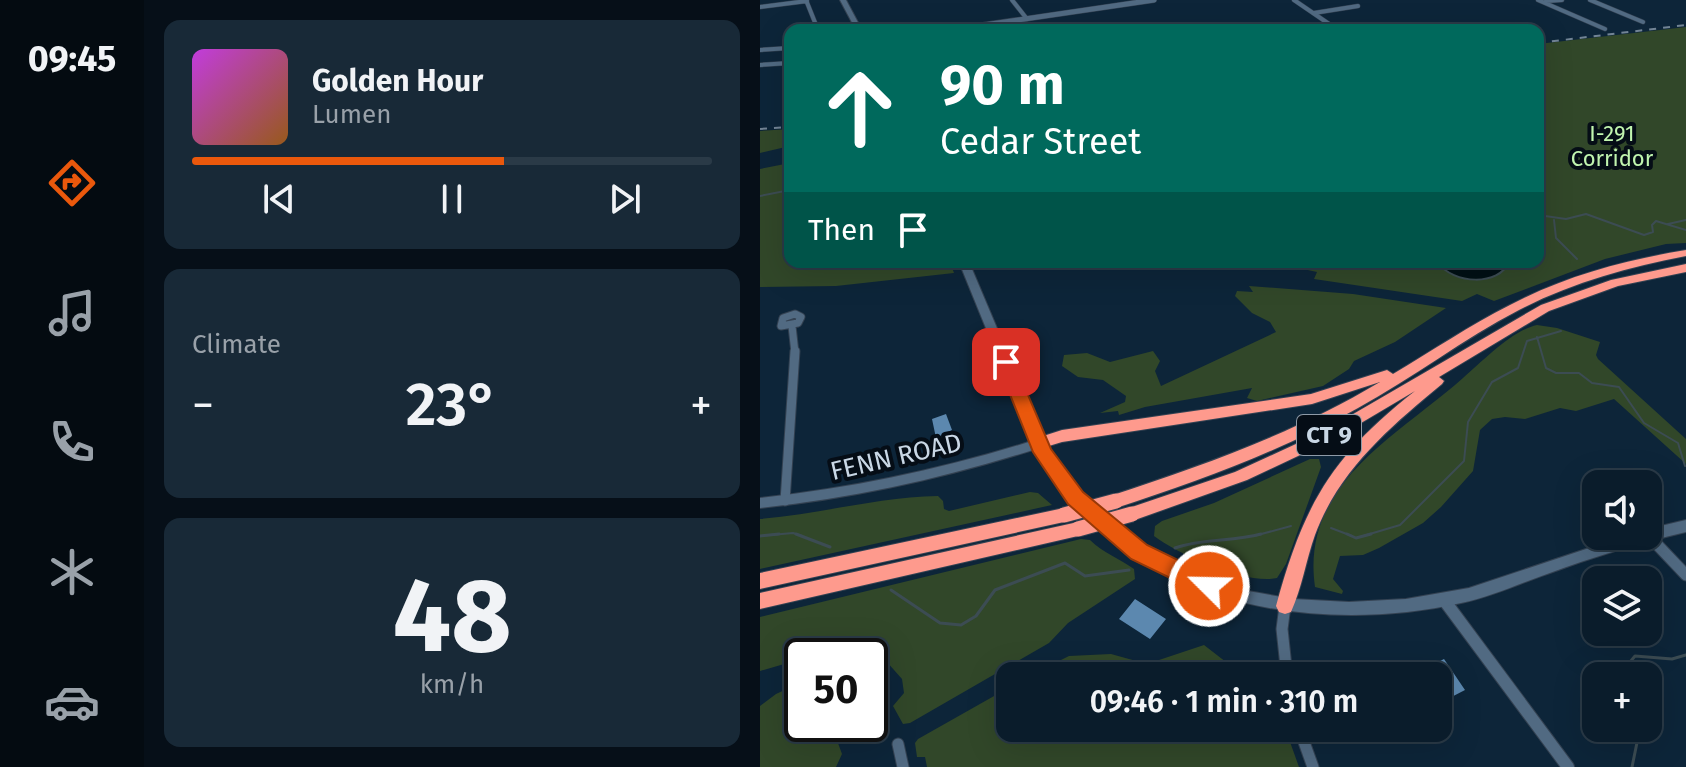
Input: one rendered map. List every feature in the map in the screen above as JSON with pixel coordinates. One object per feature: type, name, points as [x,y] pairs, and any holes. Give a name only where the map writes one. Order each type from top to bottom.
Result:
[{"type":"highway","name":"CT 9","points":[[760,601],[1078,529],[1132,514],[1241,476],[1320,440],[1382,406],[1493,328],[1517,306],[1601,273],[1686,253]]},
{"type":"highway","name":"CT 9","points":[[760,581],[1064,515],[1187,478],[1272,444],[1354,404],[1414,368],[1493,328],[1512,325],[1601,287],[1686,268]]},
{"type":"highway","points":[[1285,606],[1311,523],[1342,466],[1375,430],[1483,348],[1493,328]]},
{"type":"highway","points":[[1039,443],[1062,436],[1312,399],[1414,368]]},
{"type":"main road","points":[[843,0],[856,24]]},
{"type":"main road","points":[[966,268],[1039,443],[1069,491],[1112,531],[1144,554],[1187,577],[1237,596],[1285,606],[1367,610],[1444,600],[1599,550]]},
{"type":"main road","name":"FENN ROAD","points":[[760,503],[908,483],[1039,443]]},
{"type":"main road","points":[[1662,531],[1686,526]]},
{"type":"street","points":[[760,9],[806,0],[814,24]]},
{"type":"street","points":[[1012,0],[1027,19]]},
{"type":"street","points":[[992,24],[1154,0]]},
{"type":"street","points":[[1294,0],[1327,24]]},
{"type":"street","points":[[1540,1],[1562,0]]},
{"type":"street","points":[[1590,0],[1643,22]]},
{"type":"street","points":[[1540,1],[1605,29]]},
{"type":"street","points":[[1313,13],[1358,6]]},
{"type":"street","points":[[760,50],[784,48]]},
{"type":"street","points":[[760,65],[784,63]]},
{"type":"street","points":[[785,501],[796,359],[792,326]]},
{"type":"street","points":[[1661,550],[1686,575]]},
{"type":"street","points":[[1444,600],[1568,767]]},
{"type":"street","points":[[1285,606],[1282,629],[1286,662]]},
{"type":"street","points":[[1304,742],[1313,767]]},
{"type":"street","points":[[898,744],[903,767]]},
{"type":"green space","name":"I-291 Corridor","points":[[1686,27],[1686,243],[1666,244],[1605,259],[1494,301],[1477,294],[1462,301],[1314,279],[1317,272],[1303,269],[1544,268],[1544,43]]},
{"type":"green space","points":[[784,129],[784,147],[760,153],[760,131]]},
{"type":"green space","points":[[784,164],[784,268],[952,268],[954,273],[836,286],[760,287],[760,169]]},
{"type":"green space","points":[[1249,286],[1353,294],[1446,308],[1395,342],[1354,361],[1349,369],[1323,386],[1257,401],[1247,398],[1252,388],[1145,407],[1119,415],[1118,411],[1100,413],[1125,402],[1126,396],[1103,380],[1078,377],[1062,366],[1064,355],[1087,353],[1110,362],[1153,351],[1160,361],[1155,371],[1161,386],[1276,332],[1270,322],[1252,313],[1235,296],[1237,291],[1253,292]]},
{"type":"green space","points":[[1537,325],[1600,342],[1596,355],[1598,359],[1686,439],[1686,464],[1614,399],[1576,411],[1560,408],[1525,419],[1492,419],[1480,430],[1473,471],[1441,507],[1423,523],[1379,548],[1363,555],[1340,556],[1333,579],[1343,591],[1342,594],[1315,587],[1314,551],[1323,519],[1338,490],[1359,465],[1498,347],[1517,333]]},
{"type":"green space","points":[[1310,459],[1319,459],[1321,467],[1286,564],[1277,578],[1231,573],[1180,552],[1154,536],[1155,526],[1162,521],[1214,503]]},
{"type":"green space","points":[[1030,492],[1038,493],[1052,505],[760,569],[760,519],[894,499],[938,496],[943,501],[944,509],[949,511]]},
{"type":"green space","points":[[1081,539],[1090,540],[1134,569],[1135,579],[1068,623],[1049,643],[1016,662],[996,662],[996,674],[910,723],[903,724],[893,706],[904,693],[902,679],[888,663],[888,638],[784,638],[784,664],[760,671],[760,617]]},
{"type":"green space","points":[[1204,645],[1226,662],[1153,662]]},
{"type":"green space","points":[[1111,654],[1140,662],[1057,662],[1069,656]]},
{"type":"green space","points":[[784,690],[784,742],[838,742],[842,754],[836,767],[760,767],[760,706]]},
{"type":"green space","points":[[996,695],[996,742],[1290,742],[1299,767],[927,767],[925,757],[917,757],[915,743]]},
{"type":"shaded area","points":[[1443,268],[1505,268],[1496,275],[1476,280]]},
{"type":"building","points":[[946,414],[952,430],[936,438],[932,419]]},
{"type":"building","points":[[1135,599],[1166,619],[1150,639],[1119,619]]},
{"type":"building","points":[[1452,671],[1465,690],[1452,697]]},
{"type":"waterway","points":[[760,196],[784,191]]},
{"type":"waterway","points":[[1544,216],[1566,219],[1586,214],[1644,235],[1653,232],[1652,225],[1656,221],[1686,230]]},
{"type":"waterway","points":[[1554,220],[1556,238],[1577,259]]},
{"type":"waterway","points":[[1668,224],[1686,220]]},
{"type":"waterway","points":[[1537,338],[1561,331]]},
{"type":"waterway","points":[[1363,536],[1400,525],[1464,461],[1468,422],[1492,382],[1518,368],[1527,341],[1537,338]]},
{"type":"waterway","points":[[1537,338],[1546,368],[1556,373],[1579,373],[1592,383],[1619,387],[1644,423],[1678,443],[1685,466]]},
{"type":"waterway","points":[[1254,536],[1291,526]]},
{"type":"waterway","points":[[1331,528],[1348,535]]},
{"type":"waterway","points":[[779,534],[760,536],[796,534]]},
{"type":"waterway","points":[[796,534],[802,536]]},
{"type":"waterway","points":[[796,534],[830,547]]},
{"type":"waterway","points":[[1175,548],[1261,534]]},
{"type":"waterway","points":[[1348,535],[1356,538],[1371,534]]},
{"type":"waterway","points":[[891,590],[940,623],[961,625],[976,616],[995,590],[1065,563],[1085,576],[1129,570]]},
{"type":"waterway","points":[[1630,662],[1635,656],[1672,659],[1686,655]]},
{"type":"waterway","points":[[1632,767],[1637,742]]},
{"type":"railway","points":[[1544,42],[1686,25]]},
{"type":"railway","points":[[760,129],[784,127]]},
{"type":"route","points":[[1006,362],[1043,452],[1075,498],[1139,552],[1209,586]]}]
